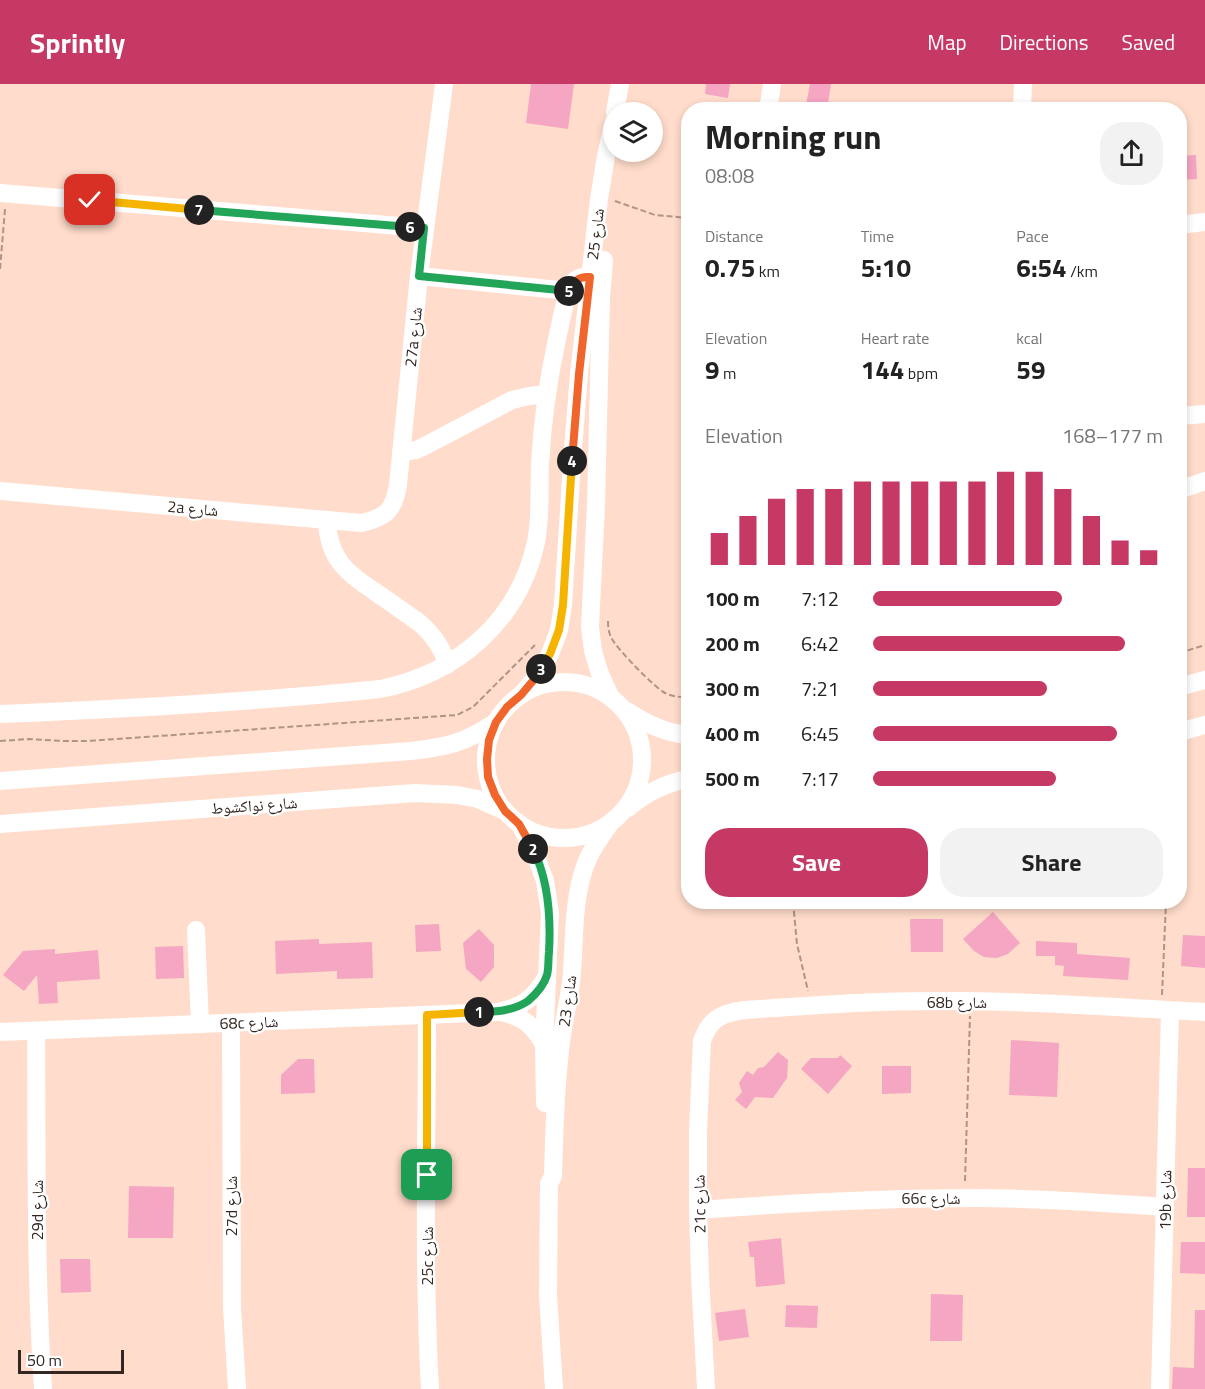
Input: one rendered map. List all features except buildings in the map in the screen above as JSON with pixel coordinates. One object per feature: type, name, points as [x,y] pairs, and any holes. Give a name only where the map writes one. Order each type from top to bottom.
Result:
[{"type":"street","name":"27a شارع","points":[[384,516],[392,507],[396,497],[424,228],[444,84]]},
{"type":"street","points":[[617,102],[620,84]]},
{"type":"street","points":[[769,102],[772,84]]},
{"type":"street","points":[[1022,102],[1023,84]]},
{"type":"street","name":"شارع 25","points":[[521,695],[537,676],[550,654],[559,630],[563,605],[579,374],[605,162]]},
{"type":"street","name":"شارع 25","points":[[610,696],[593,651],[590,627],[596,505],[601,298],[613,162]]},
{"type":"street","points":[[3,193],[424,228]]},
{"type":"street","points":[[1187,224],[1205,222]]},
{"type":"street","points":[[419,276],[569,291]]},
{"type":"street","points":[[0,714],[218,702],[371,690],[415,680],[447,665],[475,645],[498,621],[517,592],[531,561],[538,528],[540,465],[553,360],[570,286],[576,279],[590,277]]},
{"type":"street","points":[[401,452],[423,447],[512,400],[547,394]]},
{"type":"street","points":[[1187,415],[1205,414]]},
{"type":"street","points":[[1187,488],[1205,482]]},
{"type":"street","name":"2a شارع","points":[[0,491],[361,523],[384,516]]},
{"type":"street","points":[[327,520],[331,547],[345,570],[422,624],[435,639],[445,656],[447,665]]},
{"type":"street","points":[[1187,685],[1205,680]]},
{"type":"street","points":[[615,819],[633,797],[640,780],[642,761],[640,742],[634,724],[623,709],[610,696],[593,687],[575,682],[556,682],[538,686],[521,695],[507,707],[496,722],[489,740],[487,759],[488,777],[495,795],[505,811],[519,824],[536,833],[554,837],[573,838],[591,834],[615,819],[639,799],[659,788],[681,781]]},
{"type":"street","points":[[623,709],[659,729],[681,735]]},
{"type":"street","points":[[0,781],[411,751],[456,744],[477,735],[496,722]]},
{"type":"street","points":[[1187,730],[1205,725]]},
{"type":"street","name":"شارع نواكشوط","points":[[0,824],[415,793],[457,795],[478,799],[505,811]]},
{"type":"street","name":"شارع 23","points":[[554,1389],[548,1295],[549,1184],[553,1176],[554,1117],[560,1048],[571,982],[578,890],[584,867],[595,845],[615,819]]},
{"type":"street","name":"شارع 23","points":[[519,824],[534,851],[545,881],[550,913],[544,1044],[546,1179],[549,1184]]},
{"type":"street","points":[[196,930],[200,1024]]},
{"type":"street","name":"68c شارع","points":[[0,1032],[498,1012],[514,1009],[528,1001],[539,990],[547,976]]},
{"type":"street","name":"68b شارع","points":[[712,1021],[733,1011],[847,1003],[970,1001],[1205,1012]]},
{"type":"street","name":"19b شارع","points":[[1160,1389],[1165,1207],[1165,1010]]},
{"type":"street","name":"68c شارع","points":[[498,1012],[513,1014],[525,1021],[536,1031],[544,1044]]},
{"type":"street","name":"25c شارع","points":[[427,1015],[426,1255],[430,1389]]},
{"type":"street","name":"21c شارع","points":[[706,1389],[700,1287],[699,1131],[702,1041],[712,1021]]},
{"type":"street","name":"27d شارع","points":[[231,1023],[232,1296],[237,1389]]},
{"type":"street","name":"29d شارع","points":[[36,1031],[37,1238],[43,1389]]},
{"type":"street","name":"66c شارع","points":[[698,1210],[805,1202],[964,1198],[1072,1201],[1165,1207]]},
{"type":"path","points":[[0,269],[3,193]]},
{"type":"path","points":[[609,199],[655,214],[681,217]]},
{"type":"path","points":[[1187,651],[1205,645]]},
{"type":"path","points":[[794,909],[797,944],[811,1005]]},
{"type":"path","points":[[1165,1010],[1166,909]]},
{"type":"path","points":[[964,1198],[970,1001]]},
{"type":"route","points":[[90,200],[424,228],[419,276],[569,291],[576,279],[590,277],[579,374],[563,605],[559,630],[550,654],[537,676],[496,722],[489,740],[487,759],[488,777],[495,795],[505,811],[519,824],[534,851],[545,881],[550,913],[547,976],[539,990],[528,1001],[514,1009],[498,1012],[427,1015],[427,1175]]}]
